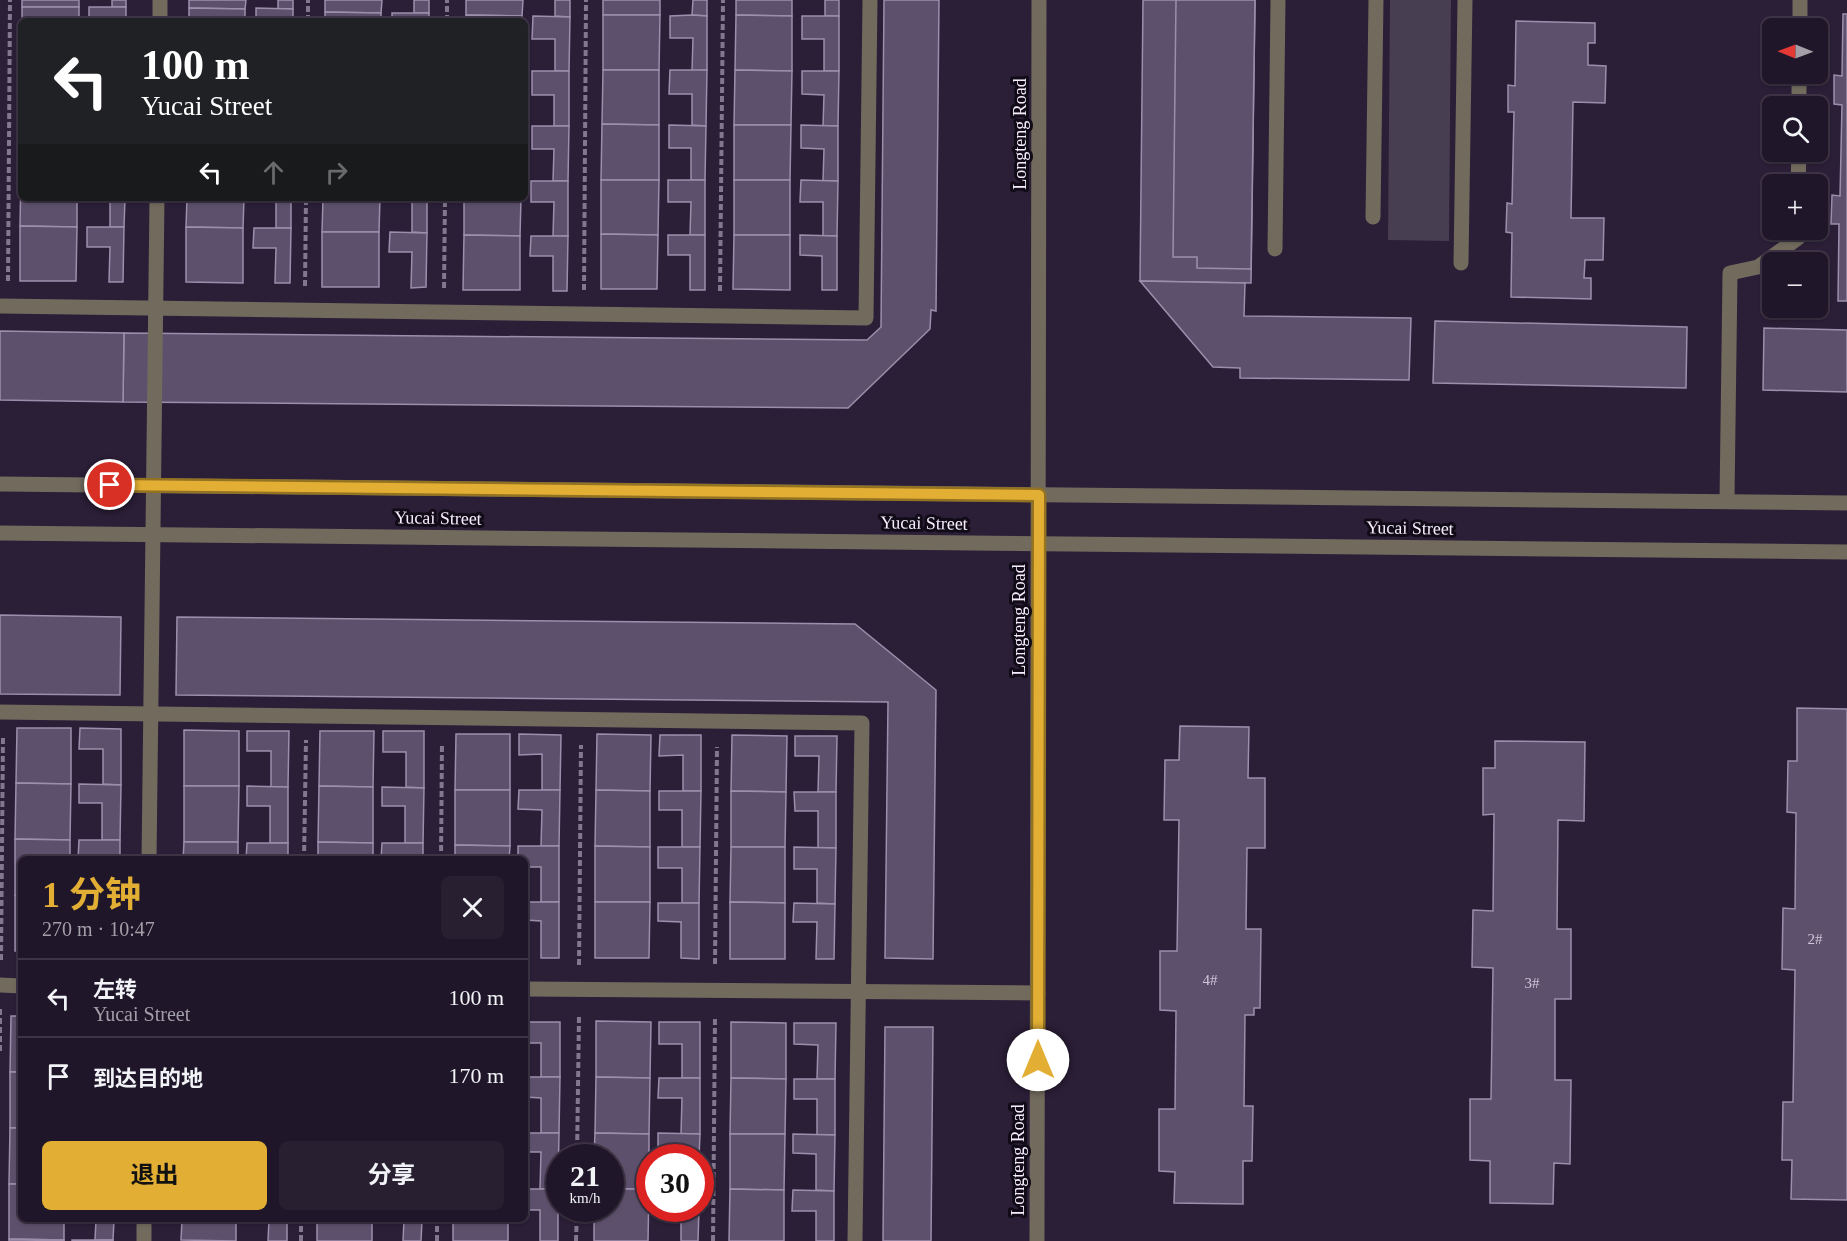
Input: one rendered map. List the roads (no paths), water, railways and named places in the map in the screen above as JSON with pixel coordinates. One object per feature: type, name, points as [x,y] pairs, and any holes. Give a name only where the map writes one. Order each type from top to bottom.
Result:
[{"type":"street","points":[[160,0],[160,18]]},
{"type":"street","points":[[4,306],[866,318],[870,0]]},
{"type":"street","name":"Longteng Road","points":[[1037,1241],[1040,0]]},
{"type":"street","points":[[1275,249],[1278,0]]},
{"type":"street","points":[[1373,217],[1376,0]]},
{"type":"street","points":[[1461,263],[1465,0]]},
{"type":"street","points":[[1800,0],[1800,18]]},
{"type":"street","points":[[149,856],[157,201]]},
{"type":"street","points":[[1727,501],[1730,273],[1758,267],[1795,240]]},
{"type":"street","name":"Yucai Street","points":[[0,484],[1847,503]]},
{"type":"street","name":"Yucai Street","points":[[0,533],[1847,552]]},
{"type":"street","points":[[2,712],[862,723],[855,1241]]},
{"type":"street","points":[[0,985],[18,986]]},
{"type":"street","points":[[528,989],[1038,993]]},
{"type":"street","points":[[144,1222],[144,1241]]}]
